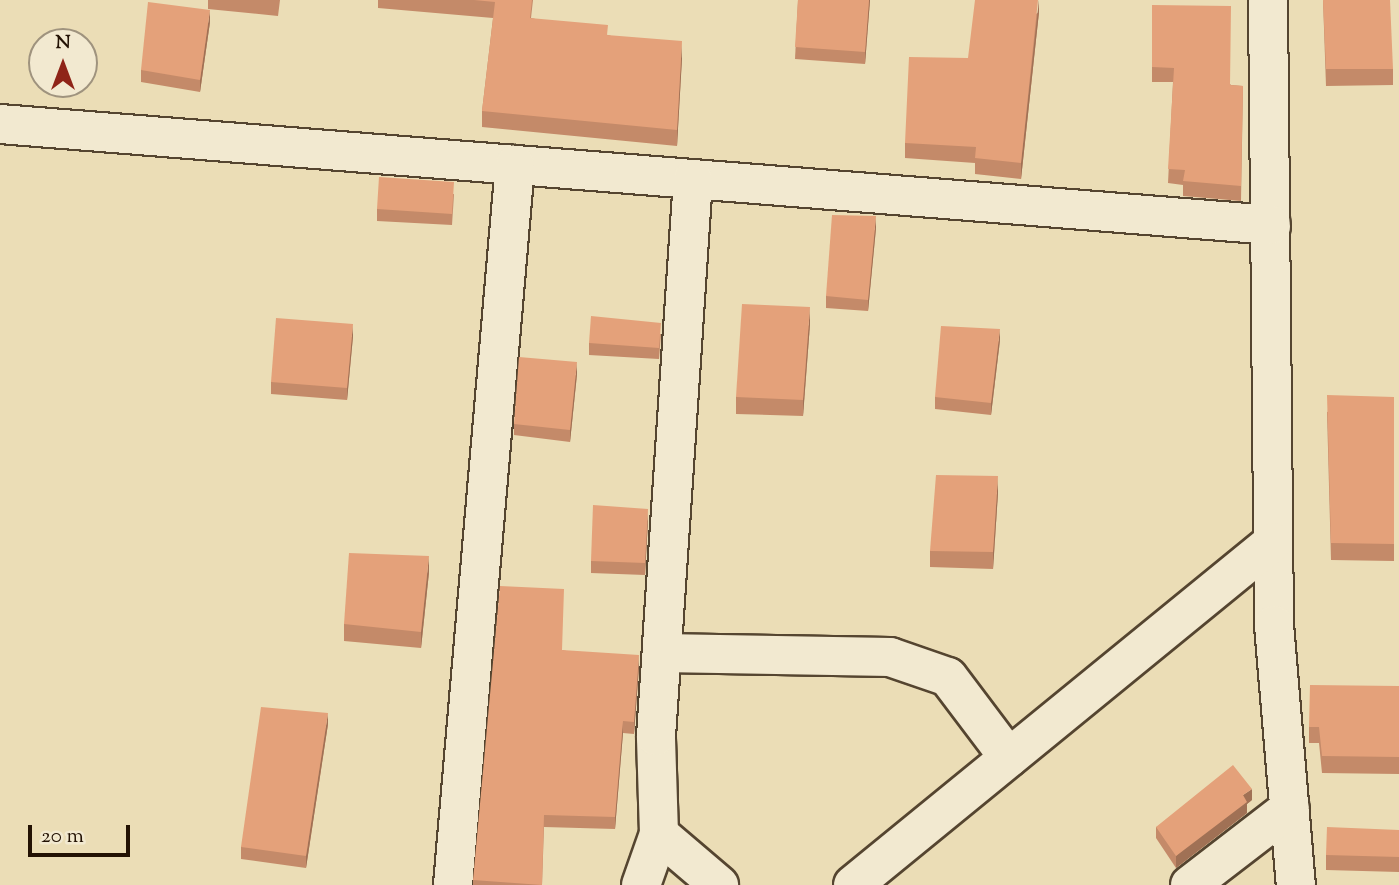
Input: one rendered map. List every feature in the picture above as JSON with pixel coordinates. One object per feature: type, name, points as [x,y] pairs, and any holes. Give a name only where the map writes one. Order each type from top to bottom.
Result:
[{"type":"street","points":[[1268,0],[1275,625],[1296,885]]},
{"type":"street","points":[[0,124],[1271,225]]},
{"type":"street","points":[[453,885],[516,165]]},
{"type":"street","points":[[641,885],[659,834],[656,736],[693,179]]},
{"type":"street","points":[[853,885],[1273,542]]},
{"type":"street","points":[[662,653],[890,657],[948,677],[1009,758]]},
{"type":"street","points":[[1190,885],[1290,808]]},
{"type":"street","points":[[659,834],[719,885]]},
{"type":"building","points":[[474,0],[532,0],[530,18],[608,25],[607,35],[682,41],[677,130],[482,111],[495,2]]},
{"type":"building","points":[[798,0],[869,0],[865,52],[795,47]]},
{"type":"building","points":[[975,0],[1038,0],[1021,163],[975,158],[976,147],[905,143],[909,57],[968,58]]},
{"type":"building","points":[[1323,0],[1390,0],[1393,69],[1326,69]]},
{"type":"building","points":[[148,2],[210,10],[200,80],[141,70]]},
{"type":"building","points":[[1152,5],[1231,6],[1230,85],[1243,86],[1241,186],[1183,181],[1185,170],[1168,169],[1174,68],[1152,67]]},
{"type":"building","points":[[379,177],[454,182],[452,214],[377,209]]},
{"type":"building","points":[[832,215],[876,216],[868,300],[826,296]]},
{"type":"building","points":[[742,304],[810,307],[803,400],[736,397]]},
{"type":"building","points":[[591,316],[661,323],[659,348],[589,343]]},
{"type":"building","points":[[276,318],[353,324],[347,388],[271,382]]},
{"type":"building","points":[[941,326],[1000,329],[991,403],[935,397]]},
{"type":"building","points":[[519,357],[577,362],[570,430],[514,424]]},
{"type":"building","points":[[1327,395],[1394,397],[1394,544],[1331,543]]},
{"type":"building","points":[[936,475],[998,476],[993,552],[930,551]]},
{"type":"building","points":[[593,505],[648,509],[645,563],[591,561]]},
{"type":"building","points":[[349,553],[429,556],[421,632],[344,624]]},
{"type":"building","points":[[500,586],[564,589],[562,650],[639,655],[634,722],[623,721],[615,817],[544,815],[542,885],[473,880]]},
{"type":"building","points":[[1310,685],[1399,686],[1399,757],[1322,756],[1319,727],[1309,727]]},
{"type":"building","points":[[261,707],[328,713],[306,856],[241,847]]},
{"type":"building","points":[[1233,765],[1252,789],[1243,795],[1247,802],[1176,856],[1156,827]]},
{"type":"building","points":[[1327,827],[1399,830],[1399,857],[1326,855]]}]
